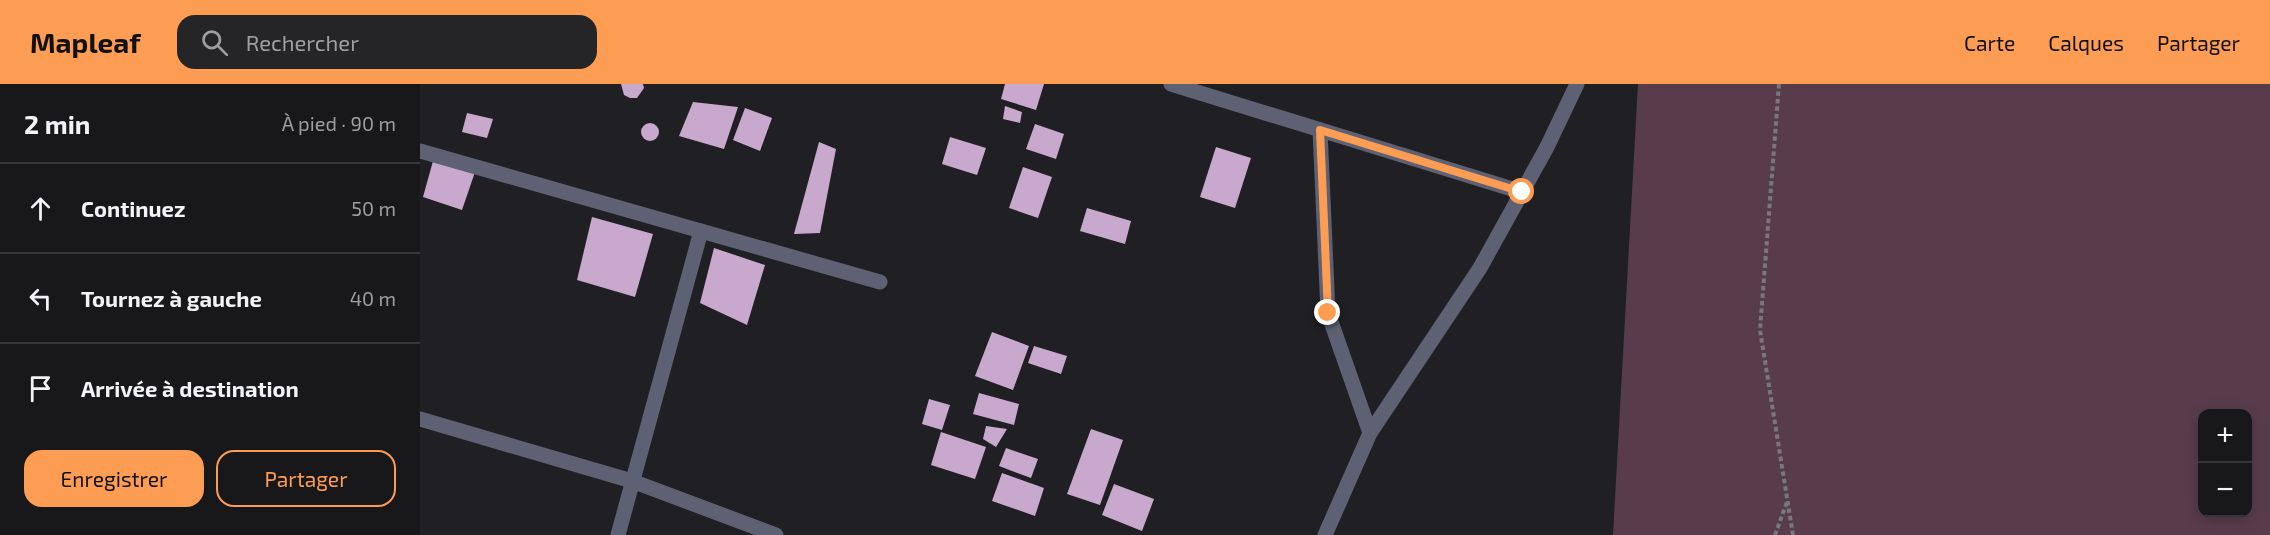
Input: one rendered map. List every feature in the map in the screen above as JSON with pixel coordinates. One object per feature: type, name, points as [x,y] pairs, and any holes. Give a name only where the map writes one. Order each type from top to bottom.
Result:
[{"type":"street","points":[[1171,84],[1522,192]]},
{"type":"street","points":[[1325,535],[1370,433],[1480,268],[1577,84]]},
{"type":"street","points":[[1320,130],[1328,313],[1370,433]]},
{"type":"street","points":[[420,151],[880,282]]},
{"type":"street","points":[[618,535],[701,231]]},
{"type":"street","points":[[420,419],[632,481],[776,535]]},
{"type":"path","points":[[1779,84],[1760,330],[1793,535]]},
{"type":"path","points":[[1775,535],[1787,501]]},
{"type":"shaded area","points":[[1638,84],[2270,84],[2270,535],[1613,535]]},
{"type":"building","points":[[621,84],[643,84],[644,88],[637,98],[630,98],[624,95]]},
{"type":"building","points":[[1005,84],[1044,84],[1036,110],[1001,99]]},
{"type":"building","points":[[693,102],[738,107],[724,149],[679,136]]},
{"type":"building","points":[[1005,106],[1022,112],[1020,123],[1003,119]]},
{"type":"building","points":[[745,108],[772,118],[760,151],[733,140]]},
{"type":"building","points":[[467,113],[493,119],[487,138],[462,132]]},
{"type":"building","points":[[646,123],[654,123],[659,128],[657,139],[646,141],[641,136],[641,128]]},
{"type":"building","points":[[1035,124],[1064,134],[1056,159],[1026,149]]},
{"type":"building","points":[[950,137],[986,148],[977,175],[942,164]]},
{"type":"building","points":[[819,142],[836,149],[820,233],[794,234]]},
{"type":"building","points":[[1216,147],[1251,158],[1235,208],[1200,197]]},
{"type":"building","points":[[433,161],[475,172],[462,210],[423,197]]},
{"type":"building","points":[[1023,167],[1052,177],[1038,218],[1009,208]]},
{"type":"building","points":[[1087,208],[1131,221],[1125,244],[1080,231]]},
{"type":"building","points":[[592,217],[653,234],[635,297],[577,280]]},
{"type":"building","points":[[714,248],[765,265],[747,325],[700,303]]},
{"type":"building","points":[[992,332],[1029,346],[1013,390],[975,376]]},
{"type":"building","points":[[1034,346],[1067,356],[1061,374],[1028,363]]},
{"type":"building","points":[[979,393],[1019,404],[1014,425],[973,414]]},
{"type":"building","points":[[929,399],[950,405],[942,430],[922,424]]},
{"type":"building","points":[[986,426],[1007,429],[996,447],[983,439]]},
{"type":"building","points":[[1091,429],[1123,440],[1100,505],[1067,494]]},
{"type":"building","points":[[941,432],[986,447],[975,479],[931,465]]},
{"type":"building","points":[[1006,448],[1038,459],[1031,478],[999,466]]},
{"type":"building","points":[[1002,473],[1044,488],[1035,516],[992,501]]},
{"type":"building","points":[[1114,484],[1154,499],[1142,531],[1102,515]]},
{"type":"route","points":[[1328,313],[1320,130],[1522,192]]}]
